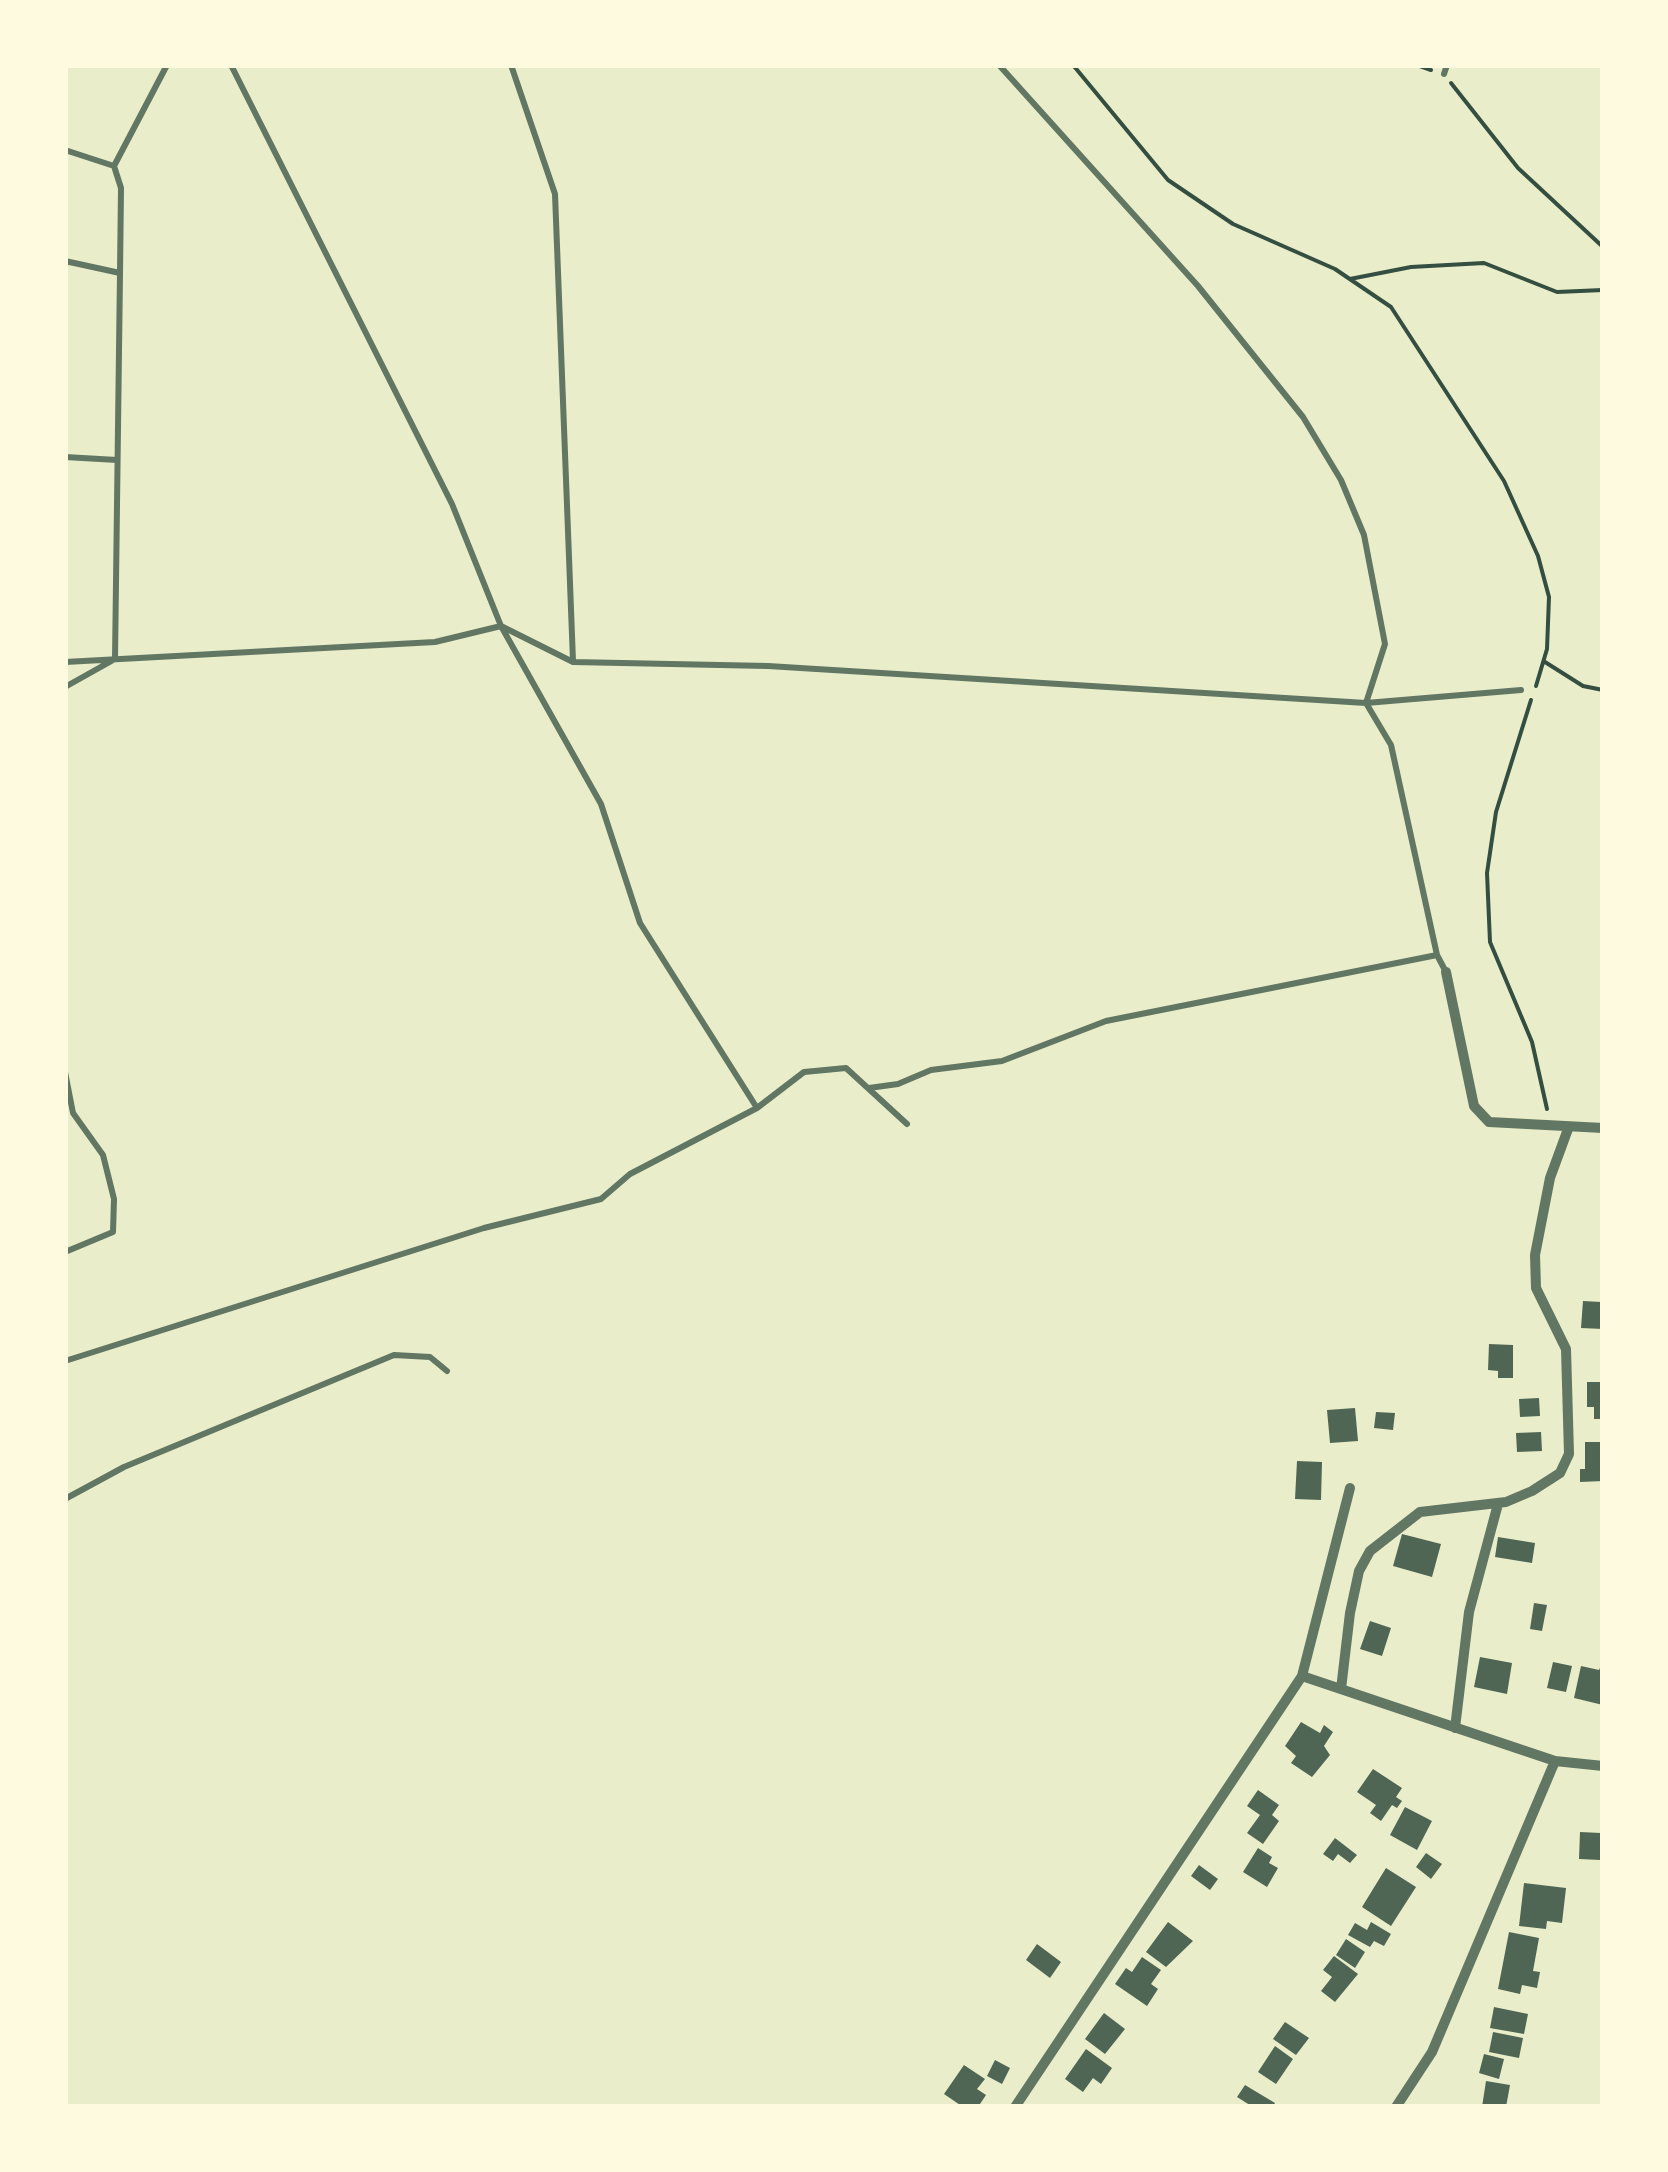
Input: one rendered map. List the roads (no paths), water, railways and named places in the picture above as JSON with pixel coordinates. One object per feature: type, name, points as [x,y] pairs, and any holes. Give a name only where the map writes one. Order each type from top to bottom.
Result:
[{"type":"street","points":[[1446,972],[1474,1106],[1489,1122],[1603,1128]]},
{"type":"street","points":[[1341,1689],[1350,1613],[1359,1571],[1370,1551],[1420,1512],[1498,1504],[1532,1491],[1560,1473],[1569,1454],[1566,1349],[1536,1288],[1534,1255],[1550,1178],[1568,1128]]},
{"type":"street","points":[[1015,2107],[1302,1676],[1350,1488]]},
{"type":"street","points":[[1454,1728],[1470,1612],[1498,1504]]},
{"type":"street","points":[[1302,1676],[1555,1760],[1603,1766]]},
{"type":"street","points":[[1396,2107],[1432,2052],[1555,1760]]},
{"type":"lane","points":[[114,659],[121,188],[114,166],[167,65]]},
{"type":"lane","points":[[232,65],[240,90],[452,504],[501,626],[601,804],[640,923],[757,1108]]},
{"type":"lane","points":[[511,65],[555,194],[572,662]]},
{"type":"lane","points":[[998,65],[1198,286],[1303,416],[1341,480],[1364,535],[1384,644],[1366,703],[1391,745],[1438,955],[1446,972]]},
{"type":"lane","points":[[1444,74],[1447,65]]},
{"type":"lane","points":[[65,150],[114,166]]},
{"type":"lane","points":[[65,261],[120,273]]},
{"type":"lane","points":[[65,457],[117,460]]},
{"type":"lane","points":[[65,662],[436,642],[501,626],[572,662],[768,666],[1366,703],[1521,690]]},
{"type":"lane","points":[[65,688],[114,659]]},
{"type":"lane","points":[[868,1088],[898,1084],[931,1070],[1002,1061],[1106,1021],[1438,955]]},
{"type":"lane","points":[[65,1361],[466,1234],[601,1199],[630,1174],[757,1108],[804,1072],[846,1068],[907,1124]]},
{"type":"lane","points":[[65,1072],[73,1113],[103,1155],[114,1198],[113,1232],[65,1252]]},
{"type":"lane","points":[[65,1498],[124,1467],[394,1355],[430,1357],[447,1371]]}]
